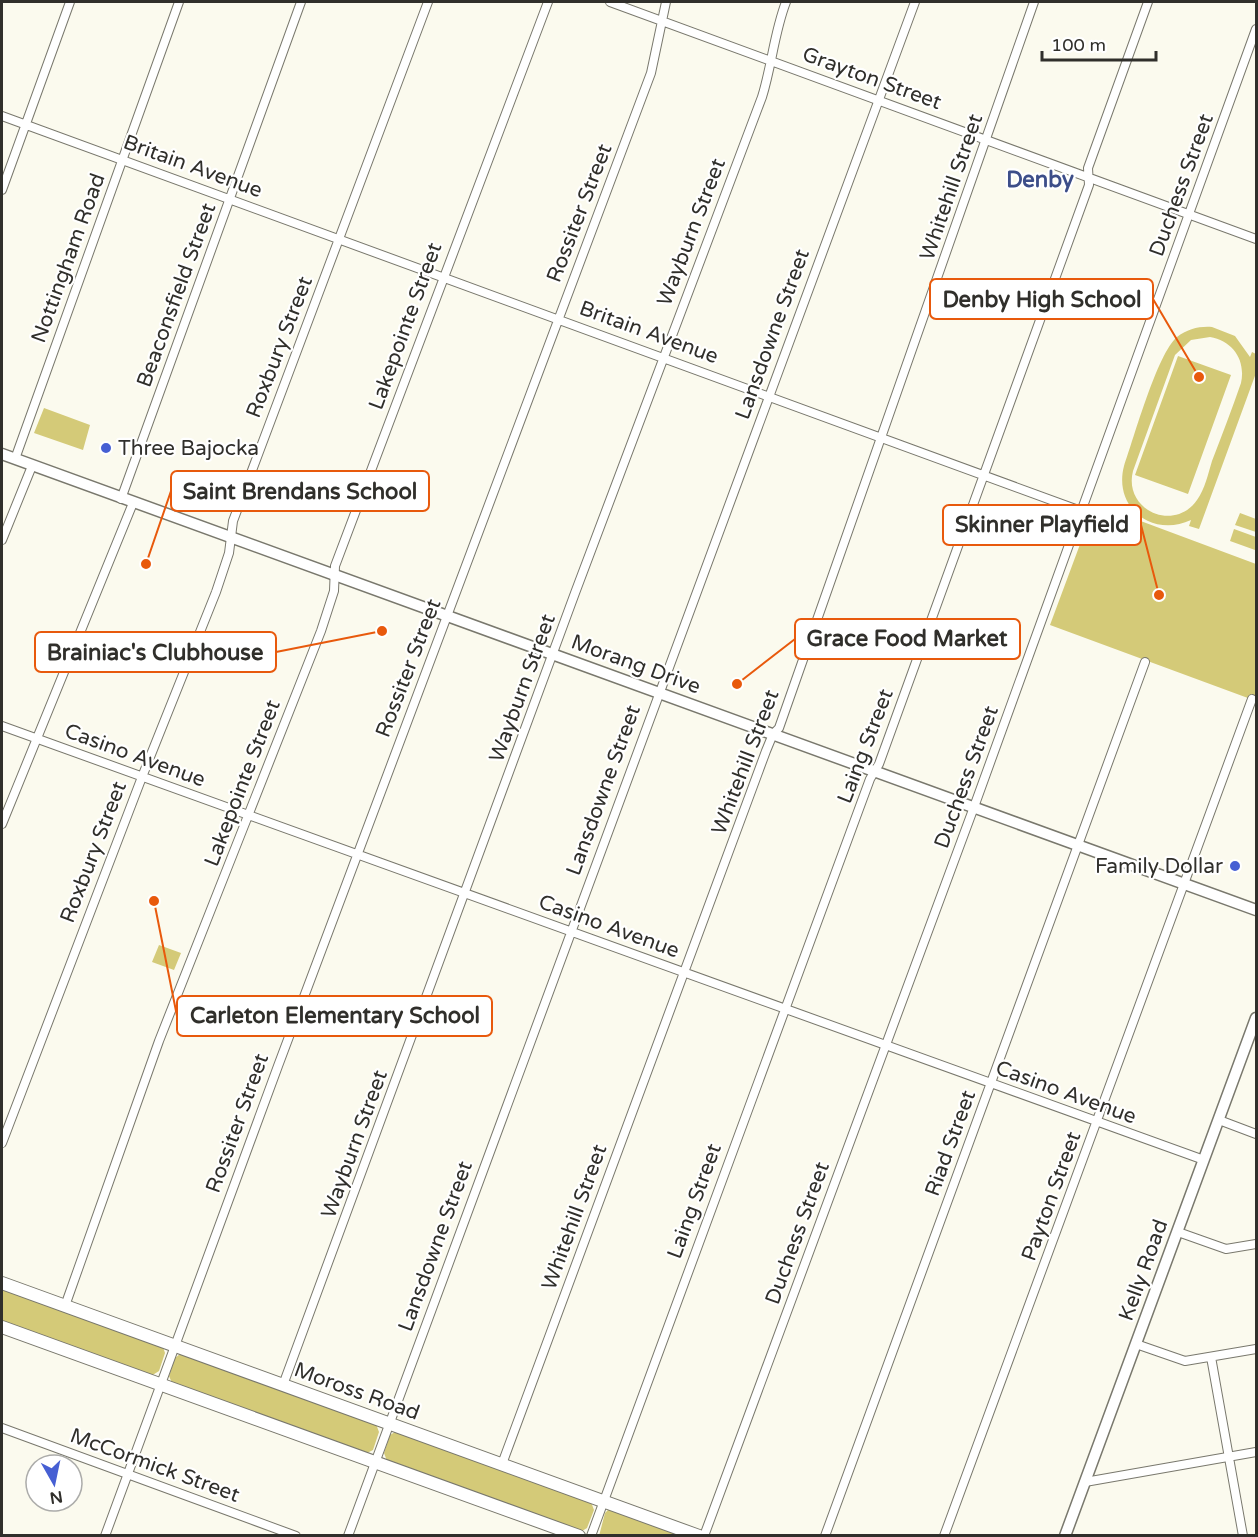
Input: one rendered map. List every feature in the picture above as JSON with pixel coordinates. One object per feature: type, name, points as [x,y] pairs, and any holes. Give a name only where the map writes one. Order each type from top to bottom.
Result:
[{"type":"main road","name":"Moross Road","points":[[2,1283],[699,1536]]},
{"type":"main road","points":[[2,1327],[579,1536]]},
{"type":"street","points":[[2,190],[70,2]]},
{"type":"street","name":"Nottingham Road","points":[[15,459],[179,2]]},
{"type":"street","name":"Beaconsfield Street","points":[[121,499],[301,2]]},
{"type":"street","name":"Roxbury Street","points":[[2,1143],[142,777],[216,592],[229,553],[233,521],[428,2]]},
{"type":"street","name":"Lakepointe Street","points":[[65,1306],[159,1041],[321,631],[334,591],[335,566],[548,2]]},
{"type":"street","name":"Grayton Street","points":[[610,2],[1257,239]]},
{"type":"street","name":"Rossiter Street","points":[[105,1536],[174,1345],[651,73],[666,2]]},
{"type":"street","name":"Wayburn Street","points":[[283,1385],[762,97],[773,42],[786,2]]},
{"type":"street","name":"Lansdowne Street","points":[[348,1536],[658,692],[915,2]]},
{"type":"street","name":"Whitehill Street","points":[[502,1464],[773,734],[779,728],[884,437],[1034,2]]},
{"type":"street","name":"Laing Street","points":[[591,1536],[1089,186],[1088,168],[1148,2]]},
{"type":"street","name":"Duchess Street","points":[[704,1536],[974,807],[1257,29]]},
{"type":"street","name":"Britain Avenue","points":[[2,116],[769,394],[1081,511]]},
{"type":"street","name":"Morang Drive","points":[[2,454],[1257,910]]},
{"type":"street","points":[[2,540],[32,466]]},
{"type":"street","points":[[2,824],[133,503]]},
{"type":"street","name":"Riad Street","points":[[825,1536],[1080,845],[1145,662]]},
{"type":"street","name":"Payton Street","points":[[944,1536],[1252,699]]},
{"type":"street","name":"Casino Avenue","points":[[2,726],[1204,1160]]},
{"type":"street","name":"Kelly Road","points":[[1065,1536],[1257,1018]]},
{"type":"street","points":[[1219,1120],[1257,1134]]},
{"type":"street","points":[[1178,1232],[1226,1249],[1257,1244]]},
{"type":"street","points":[[1136,1344],[1185,1360],[1257,1349]]},
{"type":"street","points":[[1211,1357],[1244,1536]]},
{"type":"street","name":"McCormick Street","points":[[2,1428],[296,1536]]},
{"type":"street","points":[[1085,1482],[1257,1452]]},
{"type":"shaded area","points":[[1207,327],[1235,336],[1250,357],[1252,352],[1256,354],[1256,373],[1199,529],[1189,526],[1191,520],[1177,525],[1150,522],[1139,516],[1124,495],[1122,481],[1124,466],[1154,378],[1169,346],[1185,332]],"holes":[[[1210,337],[1218,339],[1236,353],[1242,367],[1241,383],[1200,496],[1187,510],[1176,515],[1164,516],[1143,506],[1136,497],[1132,485],[1133,471],[1175,355],[1191,340]]]},
{"type":"shaded area","points":[[1178,356],[1231,375],[1188,494],[1135,475]]},
{"type":"shaded area","points":[[44,408],[90,425],[83,450],[34,433]]},
{"type":"shaded area","points":[[1095,504],[1256,564],[1256,701],[1050,625]]},
{"type":"shaded area","points":[[1240,513],[1256,519],[1256,532],[1235,525]]},
{"type":"shaded area","points":[[1234,529],[1256,537],[1255,550],[1230,541]]},
{"type":"shaded area","points":[[159,945],[181,953],[174,970],[152,962]]},
{"type":"shaded area","points":[[2,1288],[163,1347],[165,1353],[159,1371],[151,1376],[2,1321]]},
{"type":"shaded area","points":[[180,1354],[376,1424],[379,1432],[373,1450],[367,1453],[172,1383],[169,1376],[175,1358]]},
{"type":"shaded area","points":[[395,1432],[591,1502],[594,1510],[587,1528],[582,1531],[387,1461],[384,1453],[390,1435]]},
{"type":"shaded area","points":[[609,1509],[686,1535],[599,1536],[605,1513]]},
{"type":"place","name":"Denby High School","points":[[1199,377]]},
{"type":"place","name":"Three Bajocka","points":[[106,448]]},
{"type":"place","name":"Saint Brendans School","points":[[146,564]]},
{"type":"place","name":"Skinner Playfield","points":[[1159,595]]},
{"type":"place","name":"Brainiac's Clubhouse","points":[[382,631]]},
{"type":"place","name":"Grace Food Market","points":[[737,684]]},
{"type":"place","name":"Family Dollar","points":[[1235,866]]},
{"type":"place","name":"Carleton Elementary School","points":[[154,901]]},
{"type":"district","name":"Denby","points":[[1040,179]]}]
